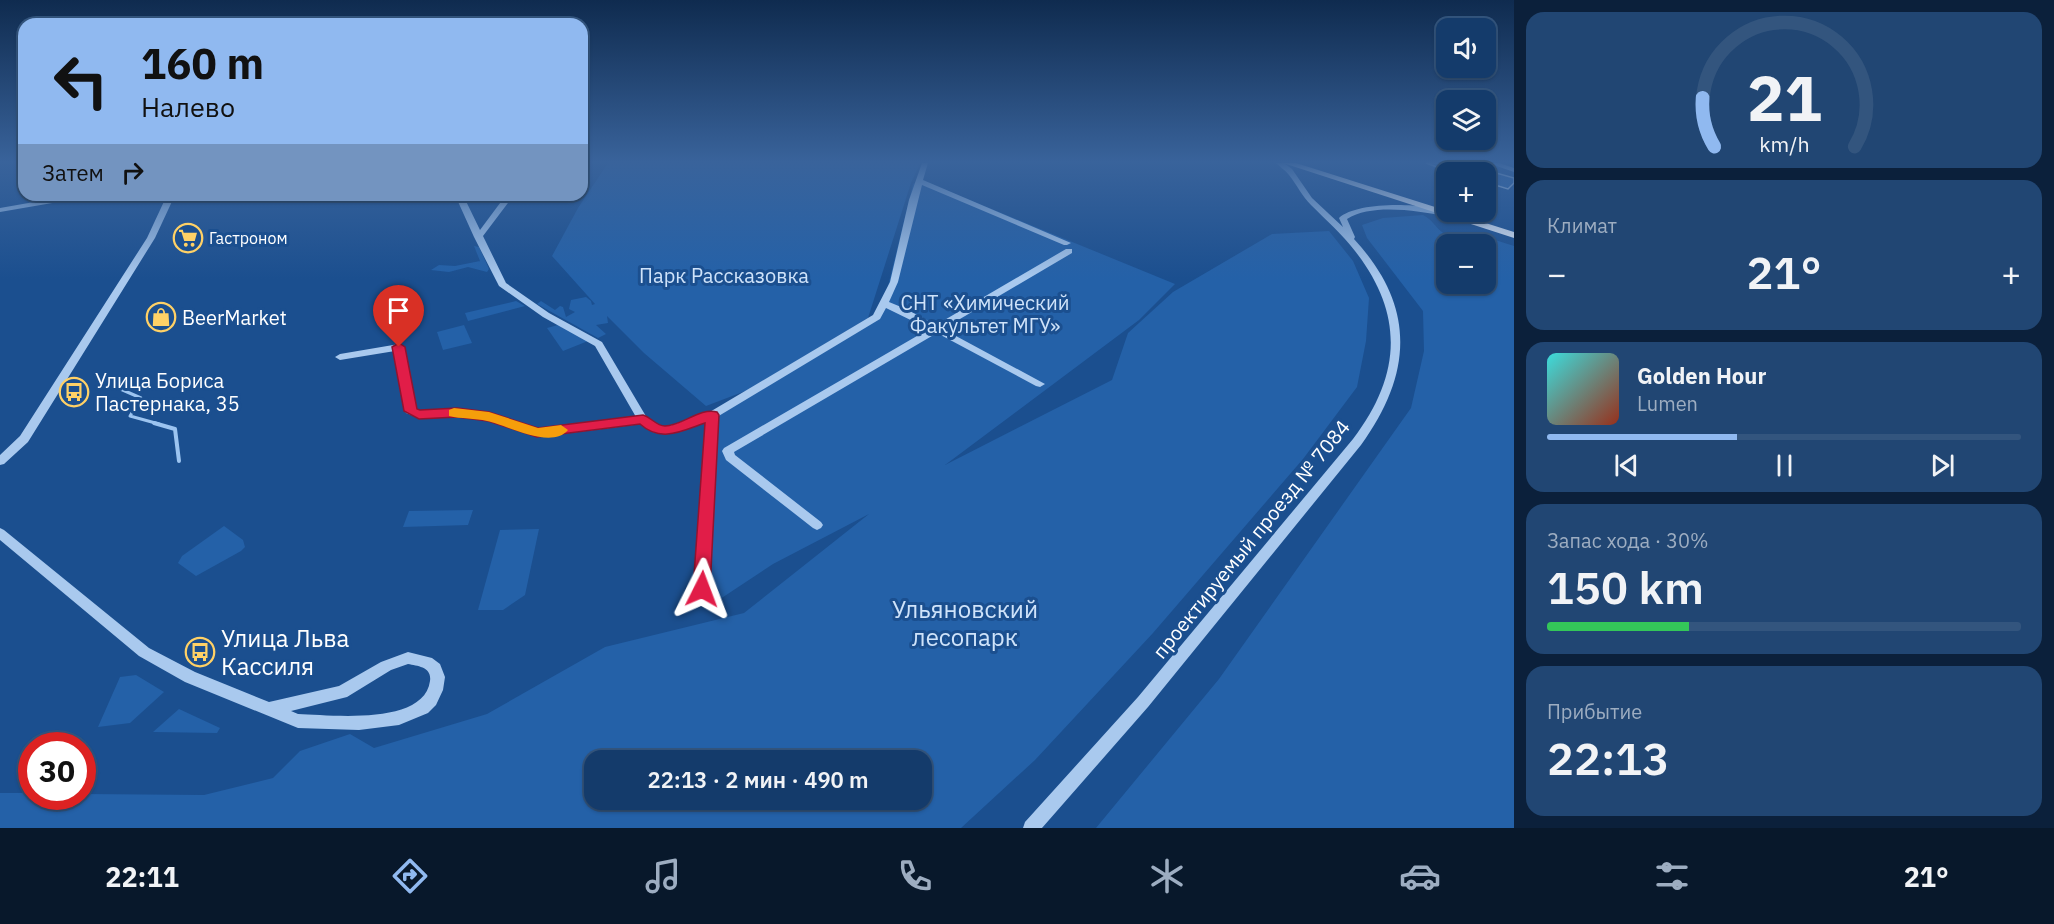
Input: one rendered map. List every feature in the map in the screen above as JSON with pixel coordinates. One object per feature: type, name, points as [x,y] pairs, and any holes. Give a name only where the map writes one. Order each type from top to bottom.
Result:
[{"type":"main road","points":[[1417,202],[1436,207]]},
{"type":"main road","points":[[1479,222],[1514,235]]},
{"type":"main road","points":[[1488,222],[1514,229]]},
{"type":"street","points":[[0,210],[48,202]]},
{"type":"street","points":[[0,461],[24,439],[151,238],[168,202]]},
{"type":"street","points":[[462,202],[490,264],[506,287],[546,315],[599,344],[606,352],[610,365],[643,420],[654,429],[667,431],[712,415],[877,317],[894,282],[914,202]]},
{"type":"street","points":[[478,237],[505,202]]},
{"type":"street","points":[[817,525],[730,457],[729,451],[938,330],[1068,247],[966,202]]},
{"type":"street","name":"проектируемый проезд № 7084","points":[[1032,828],[1143,702],[1304,509],[1358,442],[1380,408],[1392,374],[1397,345],[1395,314],[1386,288],[1353,243],[1312,202]]},
{"type":"street","name":"проектируемый проезд № 7084","points":[[1353,243],[1342,218],[1356,210],[1411,209],[1436,212]]},
{"type":"street","points":[[885,304],[1040,384]]},
{"type":"street","points":[[340,357],[399,347],[411,411],[419,415],[457,413],[489,416],[537,433],[643,420]]},
{"type":"street","points":[[702,589],[712,415]]},
{"type":"street","points":[[0,533],[144,652],[190,677],[298,721],[370,723],[399,718],[423,708],[431,700],[436,690],[438,677],[435,668],[428,662],[408,658],[386,666],[342,692],[270,709]]},
{"type":"green space","name":"Парк Рассказовка","points":[[582,202],[905,202],[868,318],[748,390],[706,406],[644,353],[607,316],[608,323],[596,325],[606,334],[598,338],[537,304],[541,301],[555,310],[560,306],[563,307],[566,317],[575,312],[569,309],[571,300],[586,297],[592,305],[595,304],[552,256]]},
{"type":"green space","name":"Ульяновский лесопарк","points":[[909,202],[974,202],[1175,284],[1139,320],[945,465],[1112,380],[1128,333],[1173,292],[1272,234],[1329,231],[1353,261],[1369,298],[1366,341],[1357,387],[1303,459],[1153,633],[1035,760],[961,828],[0,828],[0,793],[18,793],[18,810],[96,810],[96,794],[204,795],[273,778],[300,751],[350,734],[374,748],[487,714],[605,647],[744,613],[869,514],[773,564],[708,607],[705,585],[717,416],[881,315]]},
{"type":"green space","points":[[1423,215],[1429,219],[1444,234],[1436,234],[1436,294],[1496,294],[1496,240],[1514,246],[1514,828],[1096,828],[1219,679],[1411,408],[1424,351],[1423,311],[1367,238],[1362,225],[1383,218]]},
{"type":"green space","points":[[474,246],[479,247],[489,269],[487,272],[468,267],[449,272],[431,270],[439,265],[455,266],[480,261]]},
{"type":"green space","points":[[516,301],[525,306],[468,321],[465,313]]},
{"type":"green space","points":[[464,325],[472,343],[443,350],[437,332]]},
{"type":"green space","points":[[558,325],[588,341],[563,351],[547,328]]},
{"type":"green space","points":[[473,510],[468,525],[403,527],[409,511]]},
{"type":"green space","points":[[224,526],[243,540],[245,547],[241,551],[196,576],[178,563],[182,556]]},
{"type":"green space","points":[[539,529],[525,595],[503,610],[478,610],[500,530]]},
{"type":"green space","points":[[136,675],[164,692],[130,723],[98,727],[120,677]]},
{"type":"green space","points":[[179,709],[220,728],[217,733],[153,732]]},
{"type":"waterway","points":[[118,388],[141,398],[130,416],[159,424]]},
{"type":"waterway","points":[[154,423],[175,429],[179,461]]},
{"type":"slow traffic","points":[[454,413],[489,416],[537,433],[561,430]]},
{"type":"place","name":"Гастроном","points":[[188,238]]},
{"type":"place","name":"BeerMarket","points":[[161,317]]},
{"type":"place","name":"Улица Бориса Пастернака, 35","points":[[74,392]]},
{"type":"place","name":"Улица Льва Кассиля","points":[[200,652]]},
{"type":"route","points":[[399,347],[411,411],[419,415],[457,413],[489,416],[537,433],[643,420],[654,429],[667,431],[712,415],[702,589]]},
{"type":"park label","name":"СНТ «Химический Факультет МГУ»","points":[[985,314]]}]
